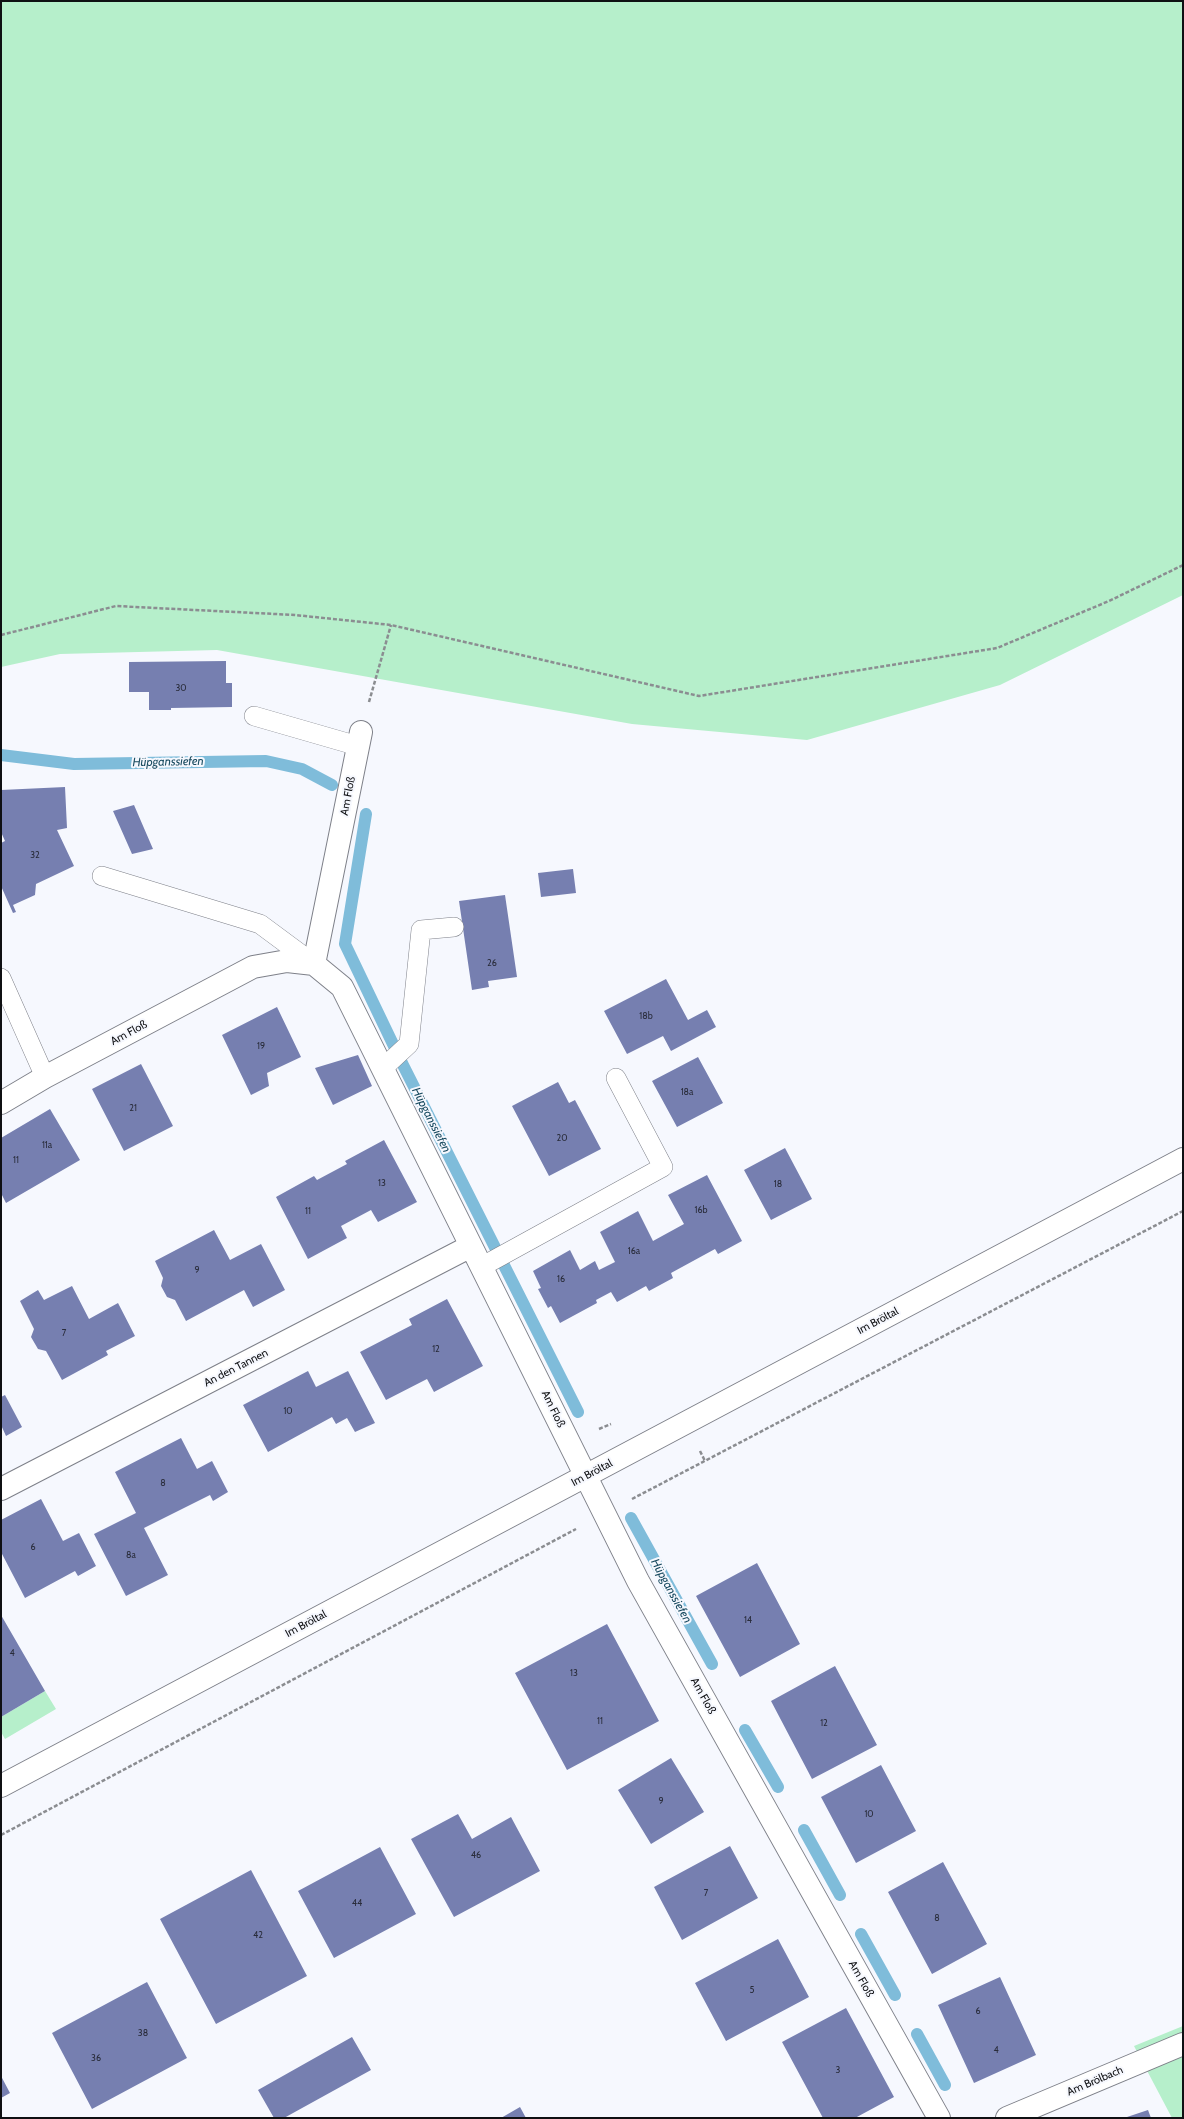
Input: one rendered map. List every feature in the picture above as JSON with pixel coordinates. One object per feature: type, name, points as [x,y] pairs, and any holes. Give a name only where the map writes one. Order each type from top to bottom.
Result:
[{"type":"street","name":"Am Floß","points":[[314,964],[359,739]]},
{"type":"street","name":"Am Floß","points":[[1,1103],[45,1077],[253,967],[287,961],[314,964],[342,988],[638,1581],[939,2118]]},
{"type":"street","name":"Im Bröltal","points":[[1,1786],[1183,1160]]},
{"type":"street","name":"An den Tannen","points":[[1,1489],[470,1246]]},
{"type":"street","name":"Am Brölbach","points":[[1007,2118],[1183,2044]]},
{"type":"lane","points":[[254,716],[359,739]]},
{"type":"lane","name":"Am Floß","points":[[102,876],[260,924],[314,964]]},
{"type":"lane","points":[[382,1069],[409,1044],[421,930],[454,927]]},
{"type":"lane","points":[[1,978],[45,1077]]},
{"type":"lane","points":[[481,1267],[662,1167],[616,1078]]},
{"type":"path","points":[[1,635],[116,606],[295,615],[390,625],[699,696],[997,648],[1109,601],[1183,566]]},
{"type":"path","points":[[359,739],[390,625]]},
{"type":"path","points":[[1,1835],[605,1514],[1183,1211]]},
{"type":"green space","points":[[1,1],[1183,1],[1183,595],[1000,685],[807,740],[632,724],[217,650],[60,654],[1,667]]},
{"type":"green space","points":[[45,1691],[56,1709],[5,1739],[1,1732],[1,1717]]},
{"type":"green space","points":[[1183,2026],[1183,2118],[1172,2118],[1134,2046]]},
{"type":"building","points":[[226,661],[226,683],[232,683],[232,707],[171,708],[171,710],[149,710],[149,692],[129,692],[129,662]]},
{"type":"building","points":[[65,787],[67,828],[57,830],[74,866],[36,884],[35,895],[13,905],[16,912],[13,913],[1,886],[1,843],[5,841],[1,832],[1,790]]},
{"type":"building","points":[[134,805],[153,849],[132,854],[113,811]]},
{"type":"building","points":[[573,869],[576,893],[541,897],[538,873]]},
{"type":"building","points":[[505,895],[517,977],[488,981],[489,987],[472,990],[459,901]]},
{"type":"building","points":[[666,979],[688,1020],[707,1010],[716,1027],[671,1051],[663,1036],[627,1054],[604,1011]]},
{"type":"building","points":[[277,1007],[301,1057],[267,1073],[269,1086],[251,1095],[222,1035]]},
{"type":"building","points":[[358,1055],[372,1086],[333,1105],[315,1068]]},
{"type":"building","points":[[698,1057],[723,1103],[677,1127],[652,1081]]},
{"type":"building","points":[[141,1064],[173,1126],[124,1151],[92,1089]]},
{"type":"building","points":[[558,1082],[569,1103],[575,1100],[601,1149],[549,1176],[512,1106]]},
{"type":"building","points":[[50,1109],[80,1160],[6,1203],[1,1193],[1,1138]]},
{"type":"building","points":[[384,1140],[417,1202],[378,1222],[371,1210],[341,1226],[347,1238],[308,1259],[276,1197],[314,1176],[317,1180],[347,1164],[345,1161]]},
{"type":"building","points":[[785,1148],[812,1199],[771,1220],[744,1170]]},
{"type":"building","points":[[707,1175],[742,1241],[718,1254],[715,1249],[671,1273],[673,1278],[649,1291],[646,1286],[617,1302],[611,1292],[596,1300],[597,1303],[560,1323],[551,1306],[548,1308],[538,1289],[541,1288],[533,1271],[570,1250],[580,1270],[595,1261],[599,1270],[615,1262],[600,1232],[638,1211],[653,1241],[684,1224],[668,1195]]},
{"type":"building","points":[[214,1230],[230,1260],[261,1244],[285,1290],[253,1307],[244,1290],[186,1321],[175,1300],[167,1297],[161,1286],[163,1278],[155,1261]]},
{"type":"building","points":[[72,1286],[89,1319],[118,1303],[135,1336],[106,1351],[108,1355],[62,1380],[46,1351],[38,1349],[31,1337],[34,1329],[20,1301],[38,1290],[44,1300]]},
{"type":"building","points":[[447,1299],[483,1366],[434,1392],[427,1379],[386,1400],[360,1352],[412,1325],[409,1319]]},
{"type":"building","points":[[308,1371],[316,1387],[348,1371],[375,1423],[355,1432],[347,1418],[336,1424],[332,1417],[268,1452],[243,1405]]},
{"type":"building","points":[[5,1395],[22,1427],[6,1436],[1,1425],[1,1397]]},
{"type":"building","points":[[181,1438],[197,1469],[212,1461],[228,1492],[213,1501],[210,1495],[144,1528],[168,1575],[126,1596],[94,1534],[136,1513],[115,1472]]},
{"type":"building","points":[[41,1499],[63,1541],[79,1533],[96,1566],[78,1576],[75,1571],[25,1598],[1,1552],[1,1520]]},
{"type":"building","points":[[757,1563],[800,1644],[740,1677],[696,1596]]},
{"type":"building","points":[[1,1615],[45,1691],[1,1717]]},
{"type":"building","points":[[607,1624],[659,1721],[567,1770],[515,1673]]},
{"type":"building","points":[[835,1666],[877,1745],[812,1779],[771,1701]]},
{"type":"building","points":[[671,1758],[704,1812],[651,1844],[618,1790]]},
{"type":"building","points":[[881,1765],[916,1831],[856,1863],[821,1797]]},
{"type":"building","points":[[458,1814],[472,1839],[511,1817],[540,1871],[454,1917],[411,1839]]},
{"type":"building","points":[[730,1846],[758,1898],[682,1940],[654,1887]]},
{"type":"building","points":[[380,1847],[416,1914],[334,1958],[298,1891]]},
{"type":"building","points":[[943,1862],[987,1944],[932,1974],[888,1892]]},
{"type":"building","points":[[251,1870],[307,1976],[216,2024],[160,1919]]},
{"type":"building","points":[[778,1939],[809,1997],[726,2041],[695,1983]]},
{"type":"building","points":[[1000,1977],[1036,2055],[974,2083],[938,2005]]},
{"type":"building","points":[[147,1982],[187,2058],[92,2109],[52,2033]]},
{"type":"building","points":[[846,2008],[894,2097],[855,2118],[823,2118],[782,2042]]},
{"type":"building","points":[[352,2037],[371,2070],[284,2118],[274,2118],[258,2090]]},
{"type":"building","points":[[1,2076],[10,2093],[1,2098]]},
{"type":"building","points":[[520,2107],[526,2118],[501,2118]]},
{"type":"building","points":[[1148,2110],[1151,2118],[1124,2118]]},
{"type":"waterway","name":"Hüpganssiefen","points":[[1,755],[74,764],[266,761],[302,769],[332,785]]},
{"type":"waterway","name":"Hüpganssiefen","points":[[366,814],[345,944],[403,1065],[578,1412]]},
{"type":"waterway","name":"Hüpganssiefen","points":[[631,1518],[712,1664]]},
{"type":"waterway","name":"Hüpganssiefen","points":[[745,1730],[778,1787]]},
{"type":"waterway","name":"Hüpganssiefen","points":[[804,1830],[840,1895]]},
{"type":"waterway","name":"Hüpganssiefen","points":[[861,1934],[895,1995]]},
{"type":"waterway","name":"Hüpganssiefen","points":[[917,2034],[945,2085]]}]
